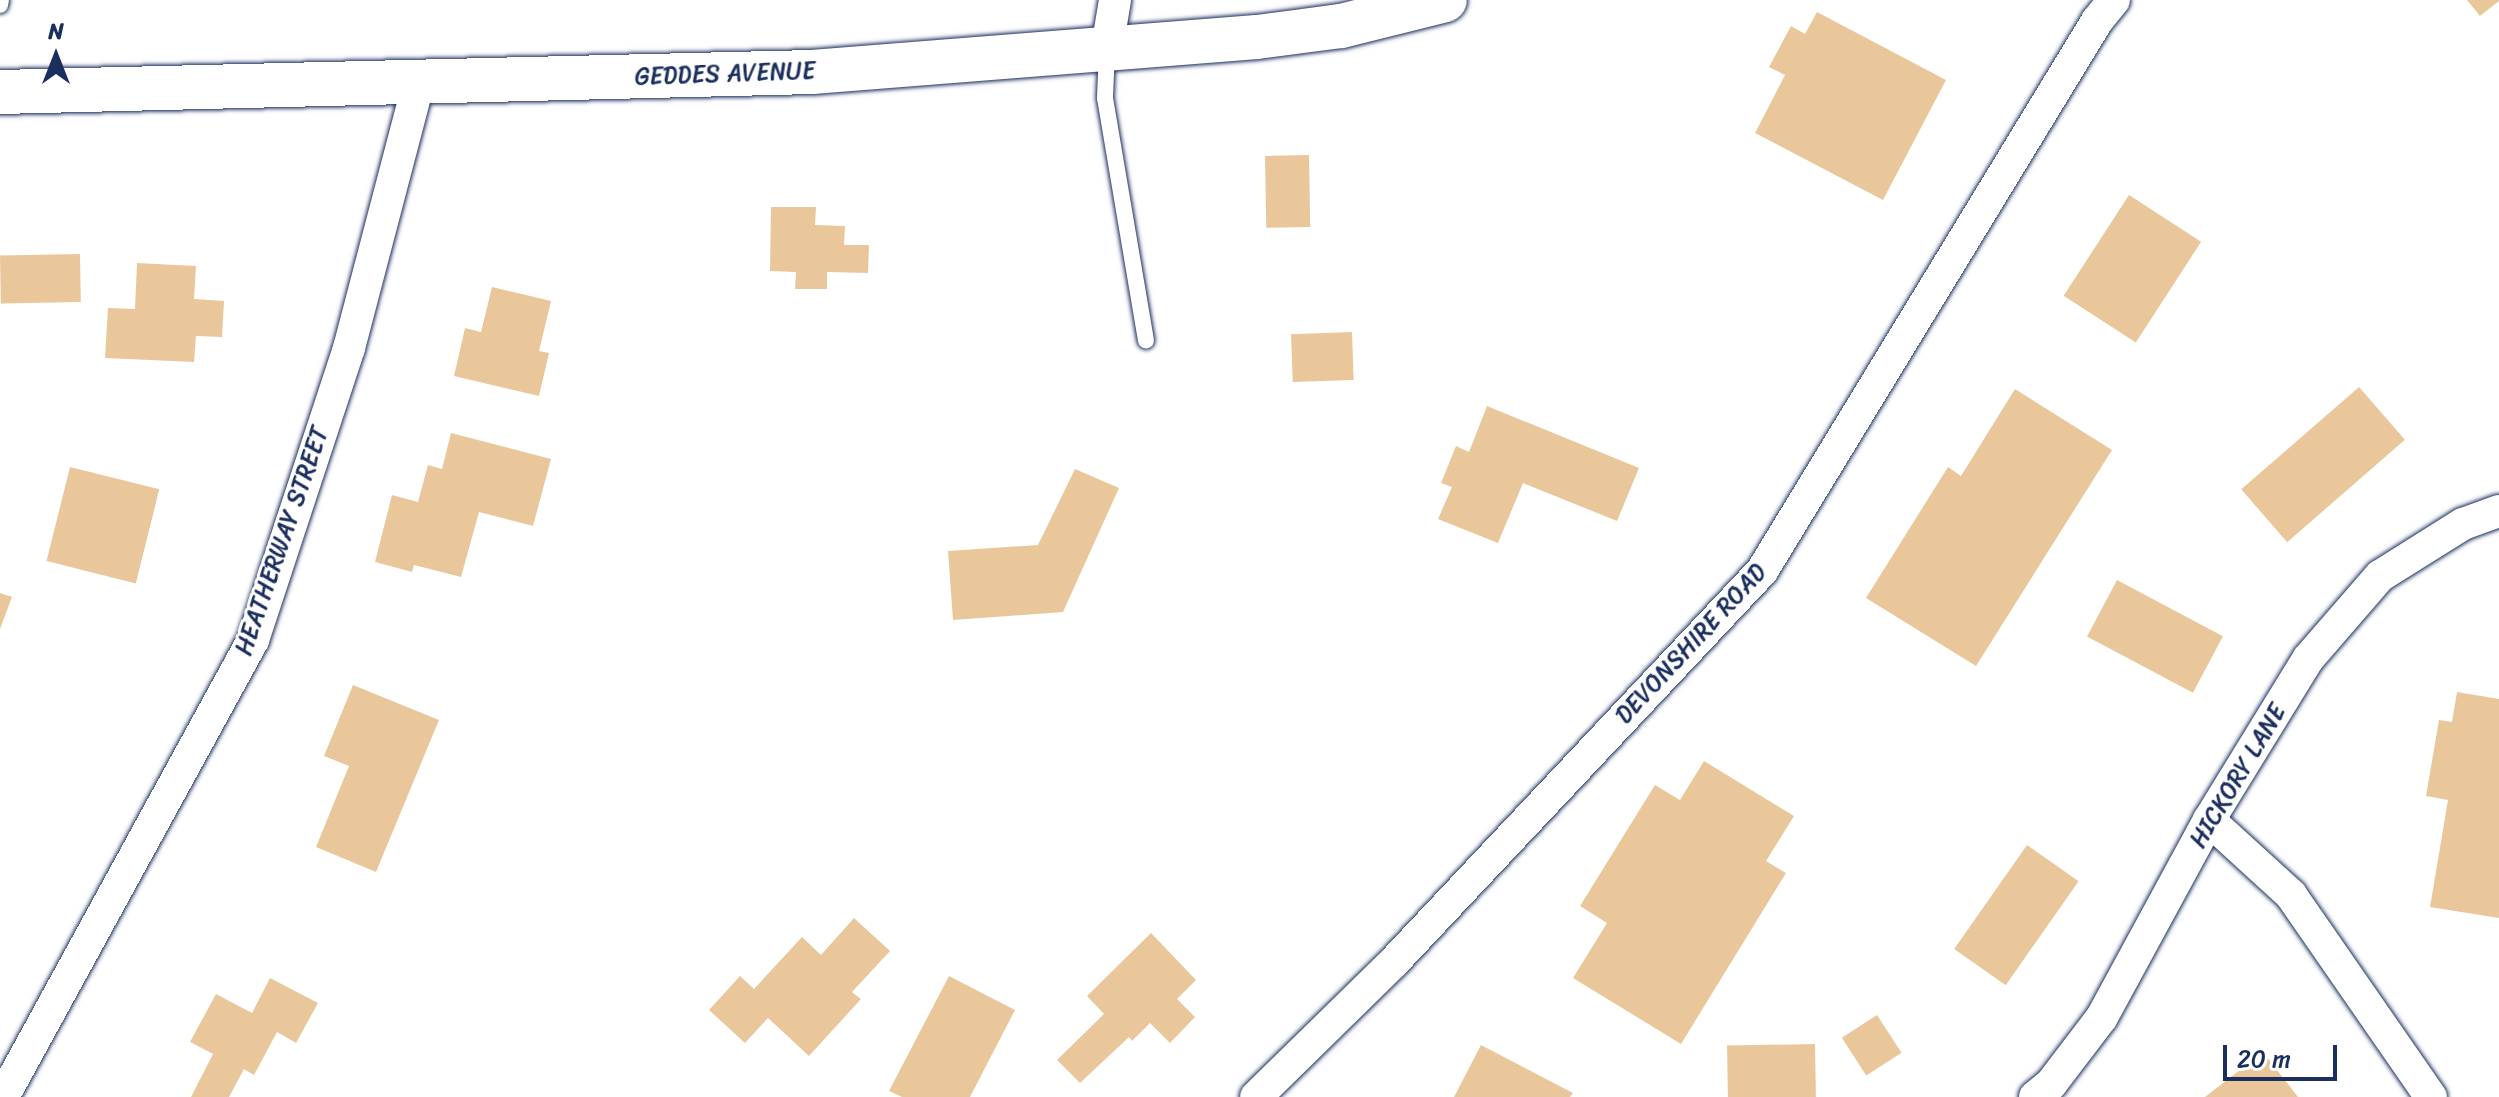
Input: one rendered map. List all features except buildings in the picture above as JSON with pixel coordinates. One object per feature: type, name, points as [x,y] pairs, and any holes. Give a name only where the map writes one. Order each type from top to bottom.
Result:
[{"type":"main road","name":"GEDDES AVENUE","points":[[0,92],[812,72],[1257,37],[1341,26],[1445,0]]},
{"type":"street","points":[[1107,48],[1115,0]]},
{"type":"street","name":"DEVONSHIRE ROAD","points":[[1256,1097],[1392,964],[1762,571],[2097,21],[2114,0]]},
{"type":"street","name":"HEATHERWAY STREET","points":[[3,1097],[253,640],[349,348],[419,82]]},
{"type":"street","name":"HICKORY LANE","points":[[2035,1097],[2051,1084],[2102,1017],[2209,820],[2308,659],[2380,576],[2463,524],[2499,511]]},
{"type":"street","points":[[2209,820],[2291,895],[2431,1097]]},
{"type":"lane","points":[[1107,48],[1105,98],[1146,341]]}]
